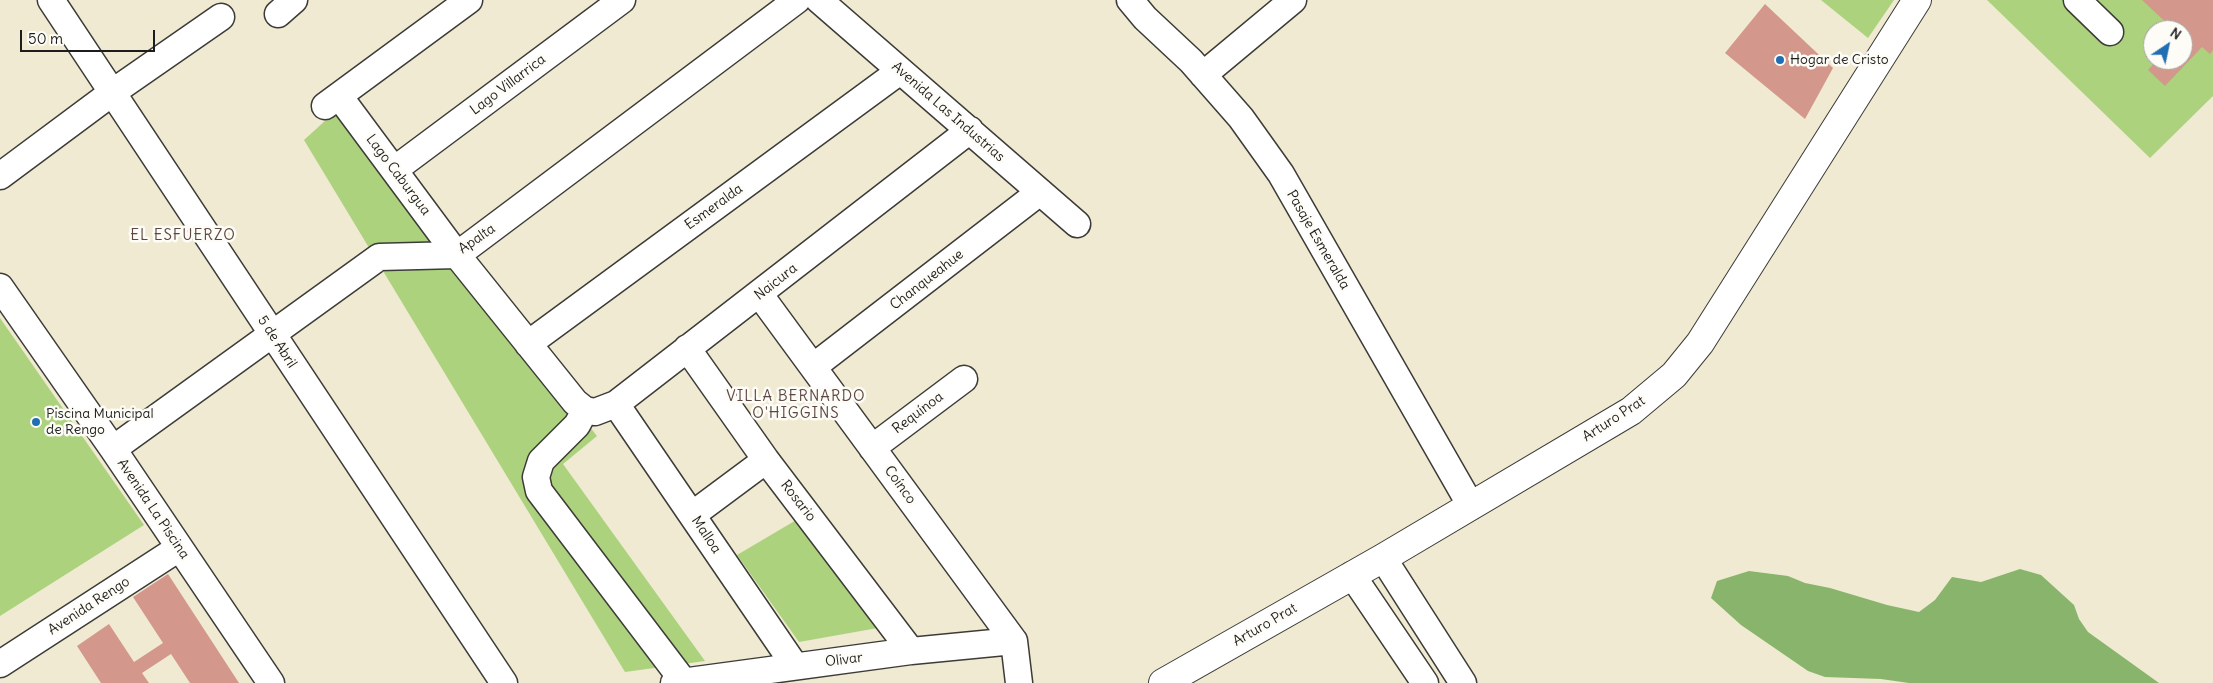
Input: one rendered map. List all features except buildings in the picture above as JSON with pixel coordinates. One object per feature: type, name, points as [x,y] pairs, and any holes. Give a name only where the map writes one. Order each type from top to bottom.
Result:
[{"type":"main road","name":"Arturo Prat","points":[[1163,683],[1383,558],[1631,411],[1674,374],[1700,343],[1917,0]]},
{"type":"street","name":"5 de Abril","points":[[51,0],[504,683]]},
{"type":"street","name":"Lago Caburgua","points":[[457,255],[394,170],[331,101],[469,0]]},
{"type":"street","name":"Lago Villarrica","points":[[394,170],[622,0]]},
{"type":"street","name":"Apalta","points":[[113,449],[379,258],[457,255],[797,0]]},
{"type":"street","name":"Avenida Las Industrias","points":[[819,0],[1077,224]]},
{"type":"street","name":"Pasaje Esmeralda","points":[[1130,0],[1145,18],[1203,74],[1241,118],[1281,174],[1471,506]]},
{"type":"street","points":[[1203,74],[1293,0]]},
{"type":"street","points":[[2077,0],[2110,32]]},
{"type":"street","points":[[0,176],[113,92],[221,17]]},
{"type":"street","name":"Esmeralda","points":[[528,344],[900,71]]},
{"type":"street","name":"Naicura","points":[[580,406],[596,412],[616,404],[687,348],[760,295],[970,130]]},
{"type":"street","name":"Chanqueahue","points":[[813,367],[1040,192]]},
{"type":"street","points":[[457,255],[580,406],[577,425],[541,461],[536,477],[539,492],[679,682]]},
{"type":"street","name":"Avenida La Piscina","points":[[0,287],[113,449],[271,683]]},
{"type":"street","name":"Coínco","points":[[760,295],[1014,641],[1019,683]]},
{"type":"street","name":"Rosario","points":[[687,348],[766,460],[911,651]]},
{"type":"street","name":"Requínoa","points":[[872,448],[964,379]]},
{"type":"street","name":"Malloa","points":[[616,404],[795,666]]},
{"type":"street","points":[[692,515],[766,460]]},
{"type":"street","name":"Avenida Rengo","points":[[0,642],[174,540]]},
{"type":"street","name":"Avenida Rengo","points":[[0,664],[174,540]]},
{"type":"street","points":[[1383,558],[1463,683]]},
{"type":"street","points":[[1352,576],[1414,679]]},
{"type":"street","name":"Olivar","points":[[679,682],[911,651],[1014,641]]},
{"type":"green space","points":[[1821,0],[1894,0],[1868,38]]},
{"type":"green space","points":[[1987,0],[2213,0],[2213,96],[2150,158]]},
{"type":"green space","points":[[337,110],[597,436],[563,464],[705,661],[625,672],[304,140]]},
{"type":"green space","name":"Piscina Municipal de Rengo","points":[[0,318],[144,525],[0,616]]},
{"type":"green space","points":[[798,519],[889,626],[799,642],[737,555]]},
{"type":"green space","points":[[2020,569],[2041,575],[2074,605],[2079,619],[2088,632],[2159,683],[1909,683],[1881,679],[1825,677],[1808,671],[1741,625],[1711,598],[1717,581],[1749,571],[1788,576],[1805,583],[1919,612],[1935,600],[1952,577],[1981,582]]},
{"type":"place","name":"Hogar de Cristo","points":[[1780,60]]},
{"type":"place","name":"Piscina Municipal de Rengo","points":[[36,422]]},
{"type":"district","name":"EL ESFUERZO","points":[[183,236]]},
{"type":"district","name":"VILLA BERNARDO O'HIGGINS","points":[[796,406]]}]
